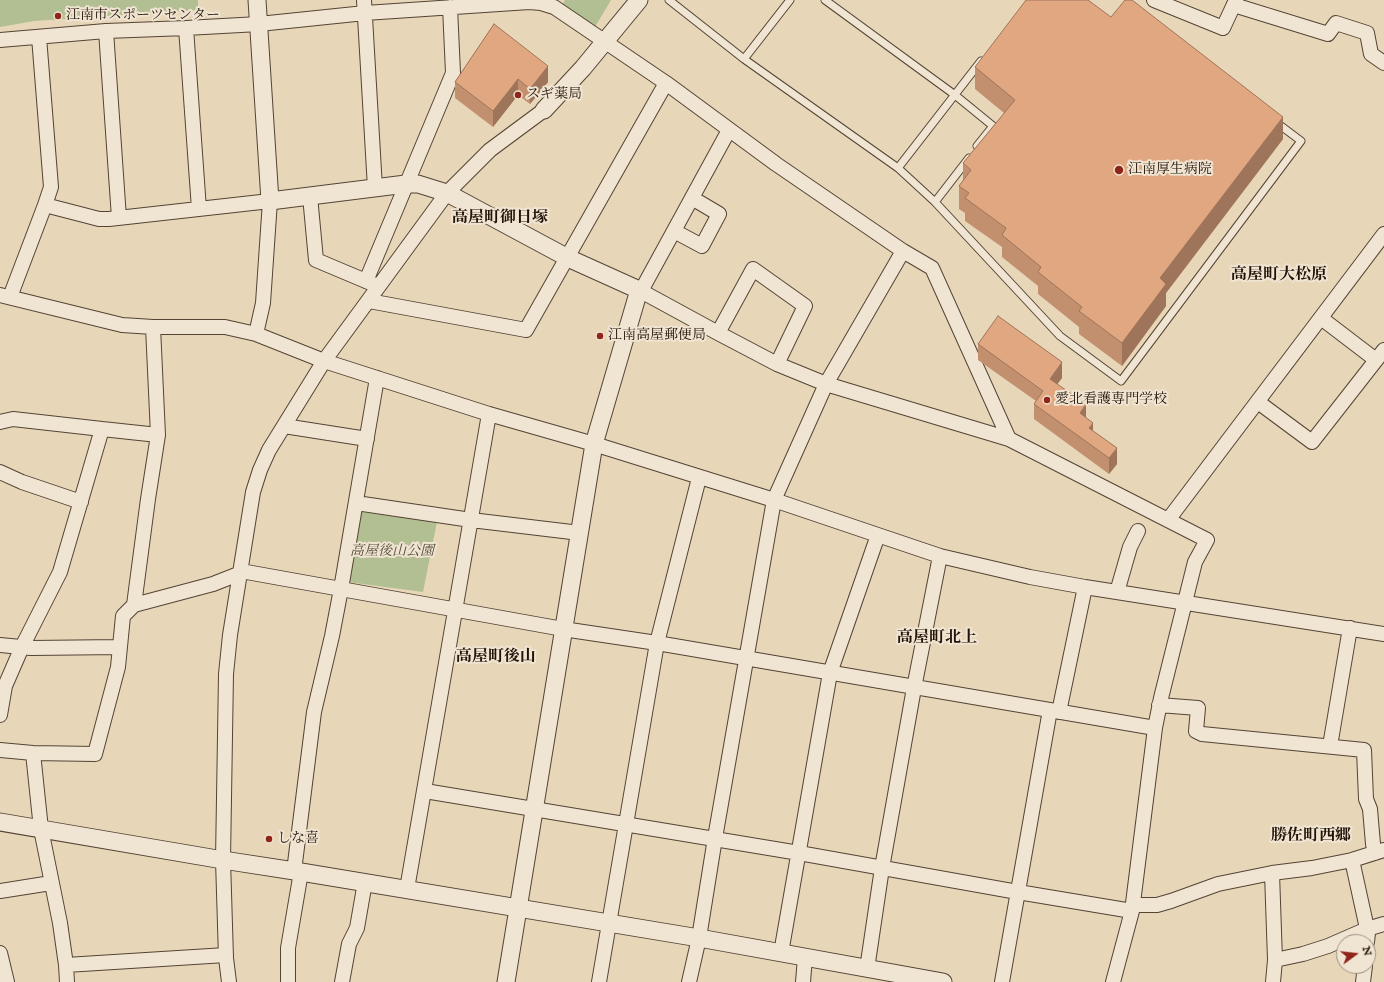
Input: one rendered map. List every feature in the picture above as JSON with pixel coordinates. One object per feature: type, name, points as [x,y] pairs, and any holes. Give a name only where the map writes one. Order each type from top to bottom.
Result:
[{"type":"street","points":[[256,334],[264,296],[270,201],[257,0]]},
{"type":"street","points":[[229,982],[226,954],[223,860],[226,674],[230,635],[253,492],[260,470],[269,450],[324,361],[447,193],[490,150],[544,110],[578,73],[639,0]]},
{"type":"street","points":[[1154,0],[1223,28],[1235,2],[1328,34],[1336,23],[1367,33],[1371,54],[1384,63]]},
{"type":"street","points":[[0,40],[106,32],[258,24],[364,7],[530,2],[556,4],[604,42],[666,83],[776,164],[903,251],[932,268],[1009,439]]},
{"type":"street","points":[[366,281],[453,73],[444,5]]},
{"type":"street","points":[[364,7],[375,188]]},
{"type":"street","points":[[186,28],[199,209]]},
{"type":"street","points":[[106,32],[118,218]]},
{"type":"street","points":[[39,37],[51,187],[45,205],[5,296],[122,325],[153,327],[226,327],[256,334],[324,361],[490,414],[594,444],[699,478],[774,500],[940,556],[1030,577],[1085,587],[1384,634]]},
{"type":"street","points":[[369,301],[526,330],[666,83]]},
{"type":"street","points":[[506,982],[594,444],[640,291],[729,130]]},
{"type":"street","points":[[45,205],[99,219],[118,218],[406,184],[418,184],[447,193],[568,258],[640,291],[777,364],[826,384],[1009,439],[1207,540],[1195,562],[1154,728],[1133,908],[1113,982]]},
{"type":"street","points":[[310,196],[316,260],[379,287]]},
{"type":"street","points":[[674,231],[702,246],[706,240],[719,214],[692,198]]},
{"type":"street","points":[[1168,520],[1384,234]]},
{"type":"street","points":[[689,982],[698,938],[774,500],[826,384],[903,251]]},
{"type":"street","points":[[718,333],[753,269],[804,306],[777,364]]},
{"type":"street","points":[[1258,402],[1312,442],[1380,355],[1321,318]]},
{"type":"street","points":[[134,605],[158,435],[153,327]]},
{"type":"street","points":[[288,982],[288,948],[314,712],[332,636],[378,378]]},
{"type":"street","points":[[407,889],[490,414]]},
{"type":"street","points":[[0,422],[13,419],[158,435]]},
{"type":"street","points":[[284,426],[367,439]]},
{"type":"street","points":[[0,715],[5,686],[22,647],[60,572],[102,429]]},
{"type":"street","points":[[0,472],[22,482],[81,502]]},
{"type":"street","points":[[599,982],[657,643],[699,478]]},
{"type":"street","points":[[356,503],[472,520],[580,532]]},
{"type":"street","points":[[1117,592],[1130,547],[1138,531]]},
{"type":"street","points":[[781,953],[830,673],[878,535]]},
{"type":"street","points":[[867,969],[882,868],[914,688],[940,556]]},
{"type":"street","points":[[0,750],[33,753],[95,754],[118,667],[124,616],[134,605],[213,584],[241,572],[563,629],[657,643],[1154,728]]},
{"type":"street","points":[[1002,982],[1018,892],[1055,711],[1085,587]]},
{"type":"street","points":[[1330,746],[1350,628]]},
{"type":"street","points":[[0,645],[22,647],[120,647]]},
{"type":"street","points":[[425,790],[715,838],[1018,892],[1133,908],[1171,901],[1218,884],[1272,873],[1312,868],[1352,860],[1380,851],[1373,844],[1370,809],[1366,799],[1364,750],[1202,734],[1196,731],[1198,708],[1159,705]]},
{"type":"street","points":[[33,753],[41,829],[60,923],[67,982]]},
{"type":"street","points":[[0,822],[698,938],[943,982]]},
{"type":"street","points":[[1352,860],[1367,934]]},
{"type":"street","points":[[1272,873],[1276,960],[1273,982]]},
{"type":"street","points":[[342,982],[349,944],[357,928],[365,882]]},
{"type":"street","points":[[0,891],[51,883]]},
{"type":"street","points":[[1369,934],[1384,924]]},
{"type":"street","points":[[1276,960],[1303,954],[1336,944]]},
{"type":"street","points":[[0,953],[7,982]]},
{"type":"street","points":[[66,965],[226,954]]},
{"type":"street","points":[[803,982],[805,957]]},
{"type":"lane","points":[[669,0],[744,59],[898,168],[935,202],[1060,336],[1121,381],[1301,141],[1270,118]]},
{"type":"lane","points":[[744,59],[790,0]]},
{"type":"lane","points":[[825,0],[955,95],[993,126],[935,202]]},
{"type":"lane","points":[[898,168],[987,54]]},
{"type":"green space","name":"江南市スポーツセンター","points":[[0,0],[198,0],[198,10],[34,21],[0,27]]},
{"type":"green space","points":[[565,0],[611,0],[595,27],[562,5]]},
{"type":"green space","name":"高屋後山公園","points":[[361,512],[437,522],[423,592],[348,582]]},
{"type":"building","points":[[1026,0],[1088,0],[1111,17],[1125,0],[1132,0],[1283,117],[1160,278],[1166,284],[1122,343],[1079,311],[1082,307],[1038,272],[1041,267],[1002,235],[1006,228],[965,198],[969,193],[959,186],[971,170],[963,163],[1015,100],[975,67]]},
{"type":"building","points":[[494,24],[548,66],[530,89],[518,79],[493,111],[455,82]]},
{"type":"building","points":[[998,316],[1062,362],[1050,379],[1086,404],[1080,413],[1093,423],[1089,428],[1117,448],[1109,458],[1034,404],[1043,391],[978,344]]},
{"type":"place","name":"江南市スポーツセンター","points":[[58,16]]},
{"type":"place","name":"スギ薬局","points":[[518,95]]},
{"type":"place","name":"江南厚生病院","points":[[1119,170]]},
{"type":"place","name":"江南高屋郵便局","points":[[600,336]]},
{"type":"place","name":"愛北看護専門学校","points":[[1047,400]]},
{"type":"place","name":"しな喜","points":[[269,839]]},
{"type":"district","name":"高屋町御日塚","points":[[500,219]]},
{"type":"district","name":"高屋町大松原","points":[[1279,276]]},
{"type":"district","name":"高屋町北上","points":[[937,639]]},
{"type":"district","name":"高屋町後山","points":[[496,658]]},
{"type":"district","name":"勝佐町西郷","points":[[1311,837]]}]
